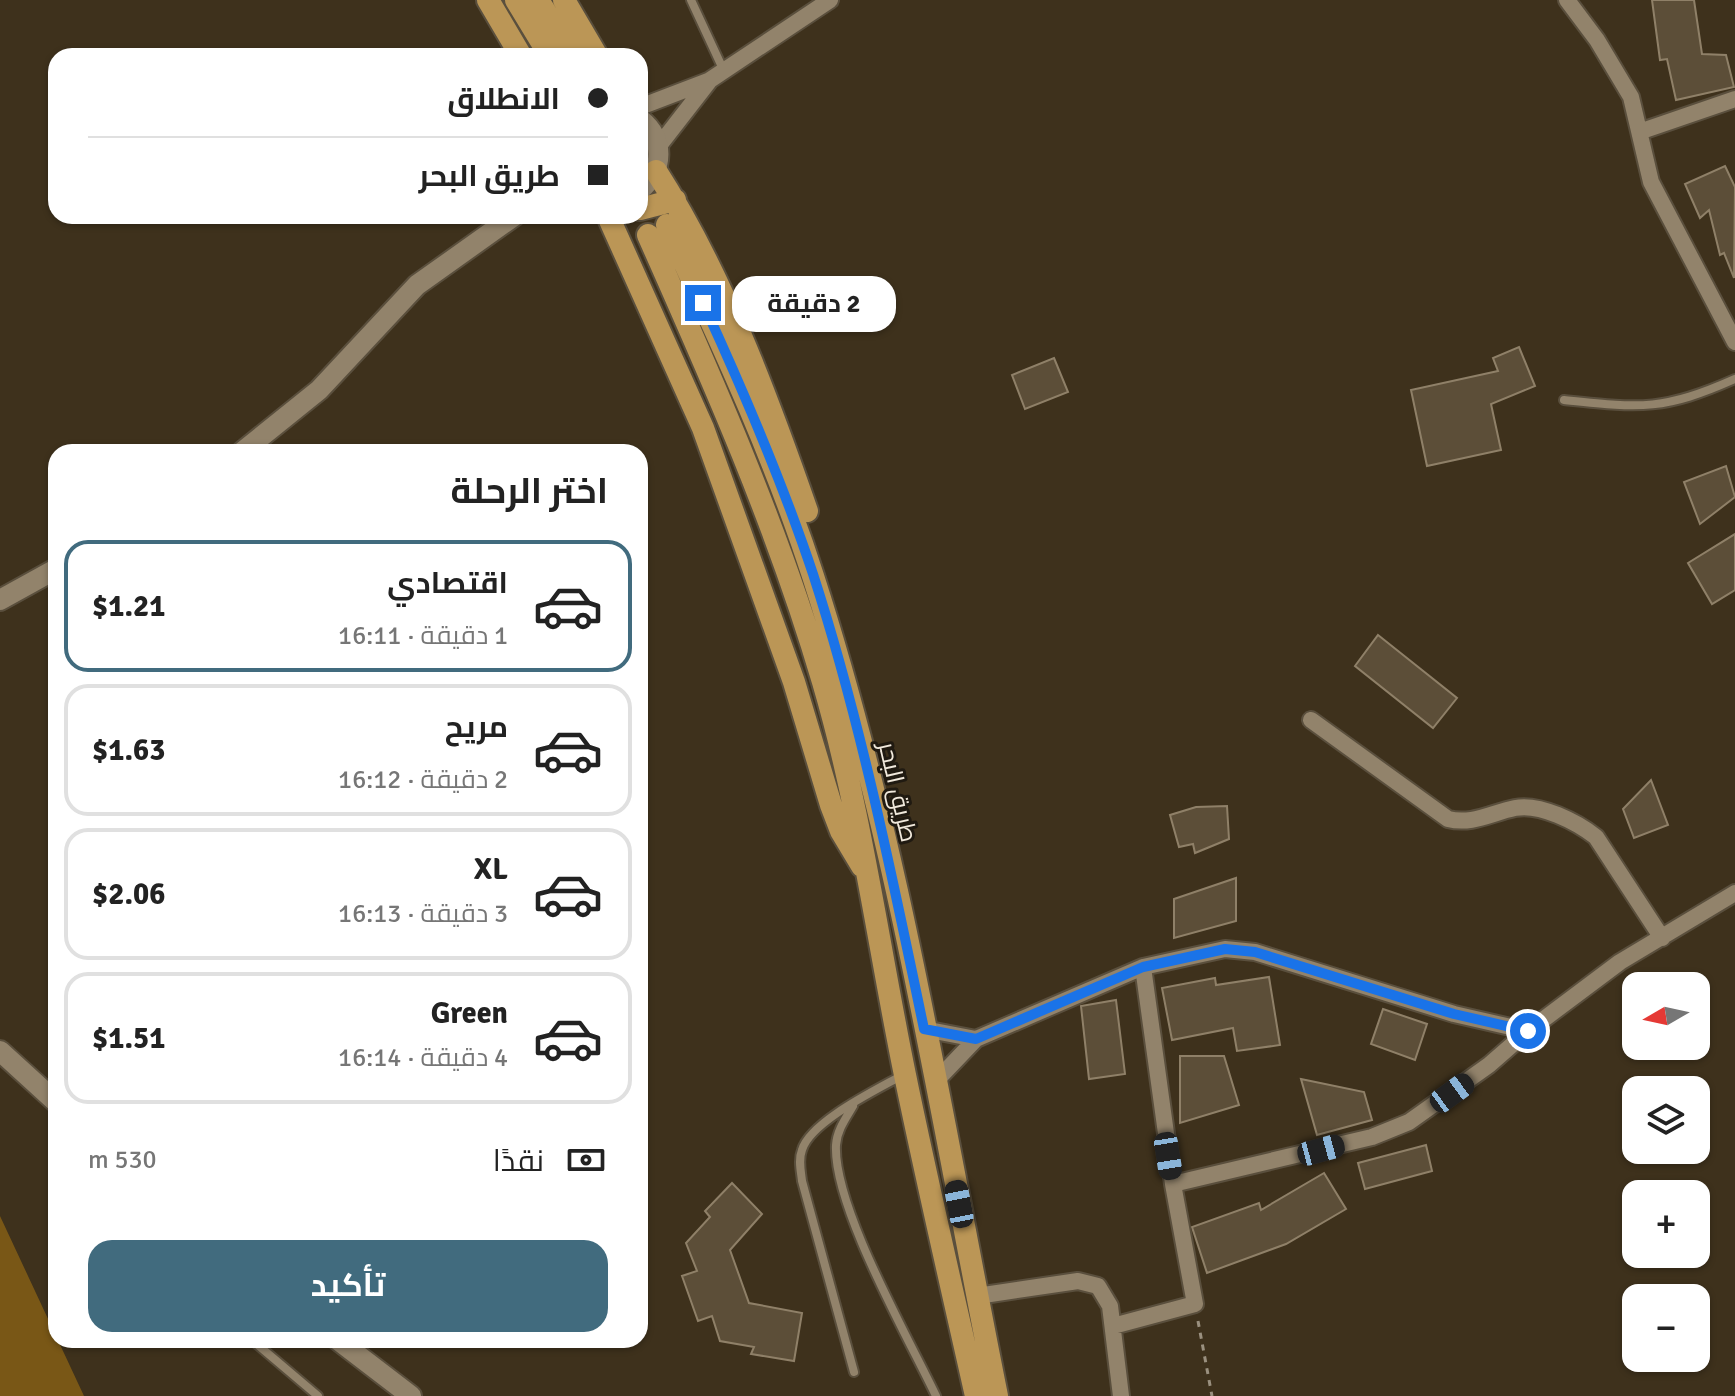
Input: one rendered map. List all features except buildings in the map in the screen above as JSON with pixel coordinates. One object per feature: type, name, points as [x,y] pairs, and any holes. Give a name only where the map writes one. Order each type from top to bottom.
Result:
[{"type":"highway","points":[[488,0],[516,48]]},
{"type":"highway","points":[[516,0],[545,48]]},
{"type":"highway","points":[[538,0],[568,48]]},
{"type":"highway","points":[[564,0],[592,48]]},
{"type":"highway","points":[[656,171],[675,200],[756,374],[821,553],[852,660],[875,804]]},
{"type":"highway","points":[[648,207],[675,200]]},
{"type":"highway","points":[[612,224],[680,373],[727,491],[841,831],[870,879]]},
{"type":"highway","points":[[621,243],[629,224]]},
{"type":"highway","name":"طريق البحر","points":[[976,1396],[905,1074],[870,879],[823,683],[775,536],[657,230],[740,382],[790,508],[832,640],[875,804],[935,1082],[997,1396]]},
{"type":"main road","points":[[648,128],[658,147],[656,171],[648,180]]},
{"type":"main road","points":[[252,444],[319,390],[417,285],[503,224]]},
{"type":"main road","points":[[0,600],[48,573]]},
{"type":"main road","points":[[0,1051],[48,1095]]},
{"type":"main road","points":[[348,1348],[411,1396]]},
{"type":"street","points":[[648,104],[716,75],[830,0]]},
{"type":"street","points":[[1567,0],[1597,40],[1631,97],[1642,131],[1651,182],[1735,342]]},
{"type":"street","points":[[658,147],[716,75]]},
{"type":"street","points":[[1642,131],[1735,99]]},
{"type":"street","points":[[1311,720],[1448,819],[1471,821],[1518,807],[1584,828],[1596,837],[1662,938]]},
{"type":"street","points":[[1173,1184],[1392,1130],[1445,1098],[1620,962],[1735,893]]},
{"type":"street","points":[[935,1082],[976,1039],[1143,967],[1208,951],[1241,949],[1454,1014],[1528,1031]]},
{"type":"street","points":[[1113,1326],[1195,1304],[1173,1184],[1143,967]]},
{"type":"street","points":[[924,1029],[976,1039]]},
{"type":"street","points":[[977,1296],[1067,1283],[1089,1283],[1105,1293],[1113,1326],[1121,1396]]},
{"type":"lane","points":[[691,0],[716,75]]},
{"type":"lane","points":[[1564,400],[1657,406],[1692,398],[1735,379]]},
{"type":"lane","points":[[854,1372],[800,1163],[808,1138],[857,1100],[905,1074]]},
{"type":"lane","points":[[857,1100],[838,1132],[838,1164],[860,1235],[936,1396]]},
{"type":"lane","points":[[261,1348],[318,1396]]},
{"type":"path","points":[[1195,1304],[1212,1396]]},
{"type":"shaded area","points":[[0,1216],[48,1319],[48,1348],[62,1348],[84,1396],[0,1396]]},
{"type":"route","points":[[703,303],[765,443],[814,577],[859,736],[924,1029],[956,1038],[976,1039],[1143,967],[1208,951],[1241,949],[1454,1014],[1528,1031]]}]
